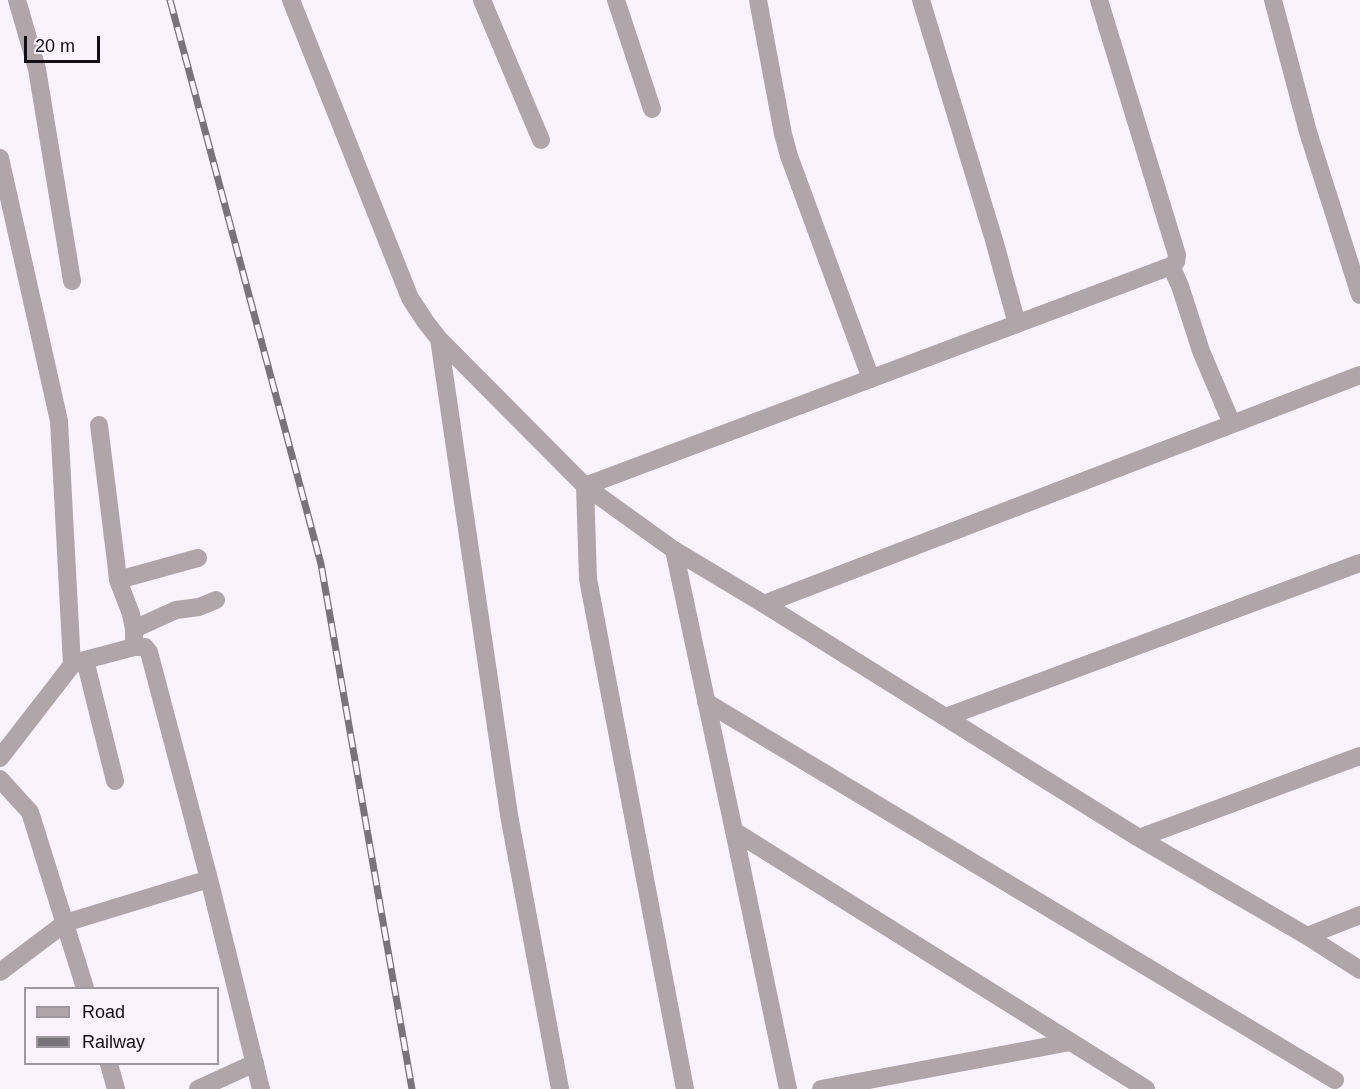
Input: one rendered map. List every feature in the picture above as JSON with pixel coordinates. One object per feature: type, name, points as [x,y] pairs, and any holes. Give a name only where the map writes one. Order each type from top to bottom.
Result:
[{"type":"street","points":[[17,0],[37,69],[72,281]]},
{"type":"street","points":[[291,0],[410,298],[439,339],[585,486],[674,550],[1139,838],[1307,936],[1360,970]]},
{"type":"street","points":[[482,0],[541,140]]},
{"type":"street","points":[[616,0],[652,109]]},
{"type":"street","points":[[758,0],[789,156],[870,379]]},
{"type":"street","points":[[921,0],[994,240],[1017,324]]},
{"type":"street","points":[[585,486],[1171,266],[1176,262],[1177,255],[1098,0]]},
{"type":"street","points":[[1273,0],[1308,132],[1360,295]]},
{"type":"street","points":[[0,158],[59,421],[79,662],[116,782]]},
{"type":"street","points":[[1171,266],[1180,286],[1201,351],[1232,424]]},
{"type":"street","points":[[439,339],[509,815],[560,1089]]},
{"type":"street","points":[[764,604],[1360,375]]},
{"type":"street","points":[[99,425],[118,580],[132,614],[134,638],[149,652],[261,1089]]},
{"type":"street","points":[[585,486],[588,579],[685,1089]]},
{"type":"street","points":[[674,550],[788,1089]]},
{"type":"street","points":[[118,580],[198,558]]},
{"type":"street","points":[[946,717],[1360,563]]},
{"type":"street","points":[[0,758],[79,662],[134,638],[176,610],[199,607],[216,600]]},
{"type":"street","points":[[706,702],[1335,1080]]},
{"type":"street","points":[[1139,838],[1360,756]]},
{"type":"street","points":[[0,779],[30,812],[86,987]]},
{"type":"street","points":[[734,831],[1146,1089]]},
{"type":"street","points":[[0,972],[65,923],[209,879]]},
{"type":"street","points":[[1307,936],[1360,915]]},
{"type":"street","points":[[821,1089],[1070,1042]]},
{"type":"street","points":[[198,1089],[255,1063]]},
{"type":"street","points":[[109,1065],[116,1089]]},
{"type":"railway","points":[[170,0],[321,564],[412,1089]]}]
